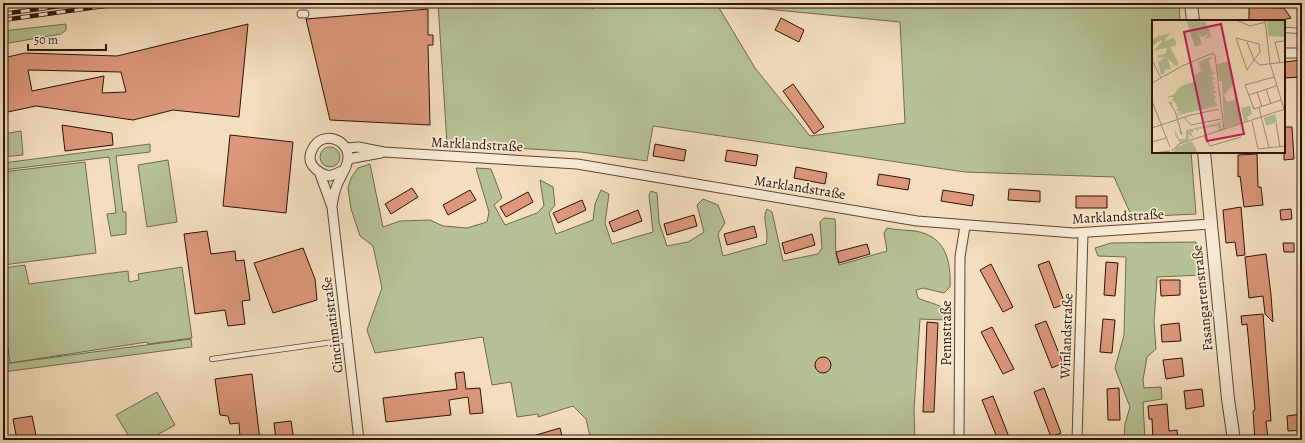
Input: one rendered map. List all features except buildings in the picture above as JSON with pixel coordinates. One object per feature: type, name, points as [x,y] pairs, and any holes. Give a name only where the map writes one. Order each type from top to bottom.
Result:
[{"type":"street","points":[[1191,3],[1193,20]]},
{"type":"street","points":[[1285,53],[1302,53]]},
{"type":"street","name":"Cincinnatistraße","points":[[346,148],[334,138],[325,138],[317,142],[312,150],[310,159],[314,168],[320,174],[332,207],[359,440]]},
{"type":"street","name":"Marklandstraße","points":[[346,148],[358,147],[384,152],[577,164],[917,221],[965,226],[1083,233],[1211,224]]},
{"type":"street","points":[[346,148],[348,159]]},
{"type":"street","name":"Marklandstraße","points":[[348,159],[384,152]]},
{"type":"street","name":"Fasangartenstraße","points":[[1204,153],[1224,368],[1234,440]]},
{"type":"street","name":"Cincinnatistraße","points":[[332,207],[342,171],[348,159]]},
{"type":"street","points":[[320,174],[330,176],[342,171]]},
{"type":"street","name":"Pennstraße","points":[[959,440],[960,257],[965,226]]},
{"type":"street","name":"Winlandstraße","points":[[1078,440],[1083,233]]},
{"type":"lane","points":[[1285,30],[1302,31]]},
{"type":"lane","points":[[212,359],[348,340]]},
{"type":"green space","points":[[438,3],[593,3],[592,9],[601,3],[773,3],[790,7],[835,6],[835,3],[1179,3],[1180,20],[1152,20],[1152,153],[1191,153],[1196,214],[1132,217],[1114,177],[965,172],[653,126],[647,161],[581,152],[447,144]],"holes":[[[719,8],[766,9],[900,22],[905,123],[810,136],[755,68]]]},
{"type":"green space","points":[[66,24],[66,30],[61,34],[3,44],[3,31]]},
{"type":"green space","points":[[21,131],[23,155],[3,157],[3,134]]},
{"type":"green space","points":[[150,144],[150,152],[116,156],[123,212],[126,212],[126,234],[111,236],[107,214],[116,213],[109,157],[3,170],[3,163]]},
{"type":"green space","points":[[326,147],[334,147],[340,153],[340,161],[334,167],[326,167],[320,161],[320,153]]},
{"type":"green space","points":[[168,160],[177,222],[147,227],[138,165]]},
{"type":"green space","points":[[85,162],[96,253],[3,265],[3,172]]},
{"type":"green space","points":[[370,164],[383,227],[400,221],[430,220],[443,226],[467,228],[487,222],[489,212],[476,168],[491,169],[502,198],[494,205],[505,225],[537,213],[544,206],[540,180],[553,187],[555,205],[549,213],[556,234],[593,220],[595,204],[601,190],[609,194],[605,223],[612,244],[653,232],[649,195],[651,191],[657,193],[659,222],[667,246],[688,242],[704,232],[697,205],[703,199],[718,205],[725,223],[718,234],[723,256],[766,244],[767,235],[765,213],[767,209],[772,212],[783,261],[818,254],[822,248],[820,222],[824,218],[835,219],[836,248],[839,265],[887,251],[884,233],[887,228],[915,231],[934,238],[940,244],[948,259],[950,287],[944,293],[923,288],[916,290],[918,298],[937,305],[946,311],[945,320],[920,319],[914,410],[915,440],[591,440],[586,419],[573,406],[538,417],[538,414],[517,417],[511,382],[492,385],[483,337],[375,353],[367,330],[382,288],[373,246],[360,236],[351,209],[348,188],[351,178],[358,168]]},
{"type":"green space","points":[[1196,242],[1200,275],[1157,277],[1154,322],[1156,349],[1147,357],[1143,380],[1144,388],[1161,387],[1162,399],[1143,402],[1145,440],[1124,440],[1125,424],[1130,407],[1115,368],[1124,335],[1126,257],[1098,256],[1095,248],[1111,243]]},
{"type":"green space","points":[[25,265],[29,284],[128,271],[129,282],[139,280],[138,274],[182,267],[192,338],[148,344],[147,342],[10,363],[8,348],[3,348],[3,268]]},
{"type":"green space","points":[[191,339],[192,347],[3,372],[3,364]]},
{"type":"green space","points":[[157,392],[175,425],[148,440],[120,440],[128,435],[116,415]]},
{"type":"railway","points":[[3,14],[81,3]]},
{"type":"railway","points":[[3,20],[126,3]]}]
